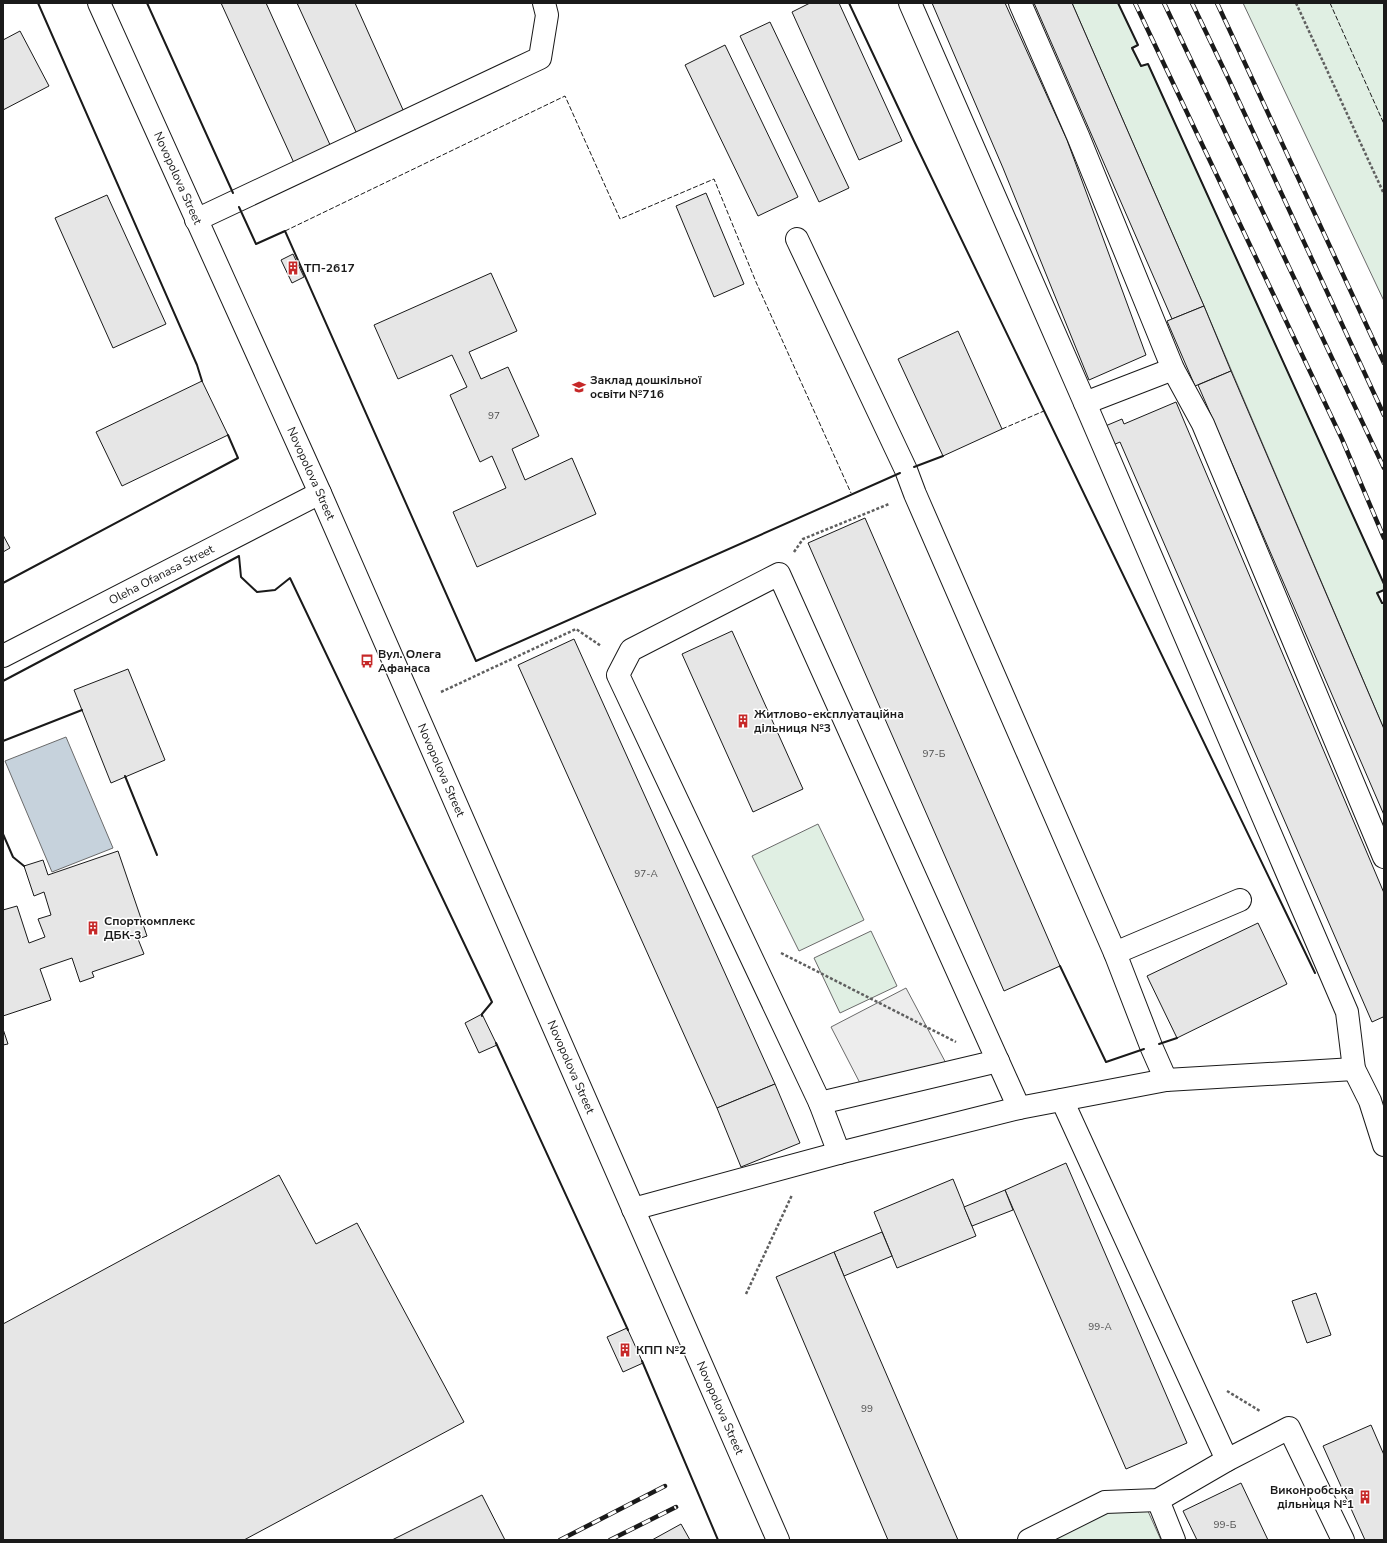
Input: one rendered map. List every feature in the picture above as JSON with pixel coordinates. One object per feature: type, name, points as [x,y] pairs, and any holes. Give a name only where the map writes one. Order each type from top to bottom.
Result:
[{"type":"street","name":"Novopolova Street","points":[[98,3],[320,493],[778,1540]]},
{"type":"street","points":[[196,220],[540,58],[546,15],[544,3]]},
{"type":"street","points":[[910,3],[1085,403],[1347,1012],[1354,1069],[1377,1097],[1384,1145]]},
{"type":"street","points":[[1020,3],[1078,136],[1173,369],[1204,424],[1384,857]]},
{"type":"street","points":[[797,239],[906,470],[915,494],[1115,953],[1151,1046],[1166,1080]]},
{"type":"street","points":[[1085,403],[1173,369]]},
{"type":"street","name":"Oleha Ofanasa Street","points":[[3,656],[320,493]]},
{"type":"street","points":[[839,1154],[820,1103],[618,675],[631,650],[779,574],[1019,1108]]},
{"type":"street","points":[[1115,953],[1240,900]]},
{"type":"street","points":[[820,1103],[998,1061]]},
{"type":"street","points":[[633,1209],[1019,1108],[1166,1080],[1354,1069]]},
{"type":"street","points":[[1062,1100],[1227,1460]]},
{"type":"street","points":[[1029,1540],[1105,1502],[1158,1500],[1227,1460],[1289,1428],[1342,1540]]},
{"type":"street","points":[[1158,1500],[1174,1540]]},
{"type":"path","points":[[1296,3],[1384,194]]},
{"type":"path","points":[[779,574],[802,538],[915,494]]},
{"type":"path","points":[[441,692],[576,629],[624,663]]},
{"type":"path","points":[[781,953],[927,1028],[998,1061]]},
{"type":"path","points":[[746,1294],[808,1162]]},
{"type":"path","points":[[1223,1389],[1289,1428]]},
{"type":"green space","points":[[1072,3],[1118,3],[1138,45],[1132,49],[1141,66],[1148,64],[1384,584],[1384,590],[1377,593],[1382,603],[1384,603],[1384,729],[1204,306]]},
{"type":"green space","points":[[1243,3],[1384,3],[1384,301]]},
{"type":"green space","points":[[818,824],[864,920],[799,951],[752,856]]},
{"type":"green space","points":[[871,931],[897,986],[840,1013],[814,958]]},
{"type":"green space","points":[[1147,1509],[1161,1540],[1044,1540],[1107,1510]]},
{"type":"shaded area","points":[[66,737],[113,848],[52,872],[5,761]]},
{"type":"shaded area","points":[[906,988],[948,1067],[862,1087],[831,1027]]},
{"type":"building","points":[[221,3],[266,3],[331,147],[294,163]]},
{"type":"building","points":[[297,3],[355,3],[404,112],[357,134]]},
{"type":"building","points":[[810,3],[839,3],[902,141],[859,160],[792,12]]},
{"type":"building","points":[[932,3],[1005,3],[1067,140],[1146,355],[1089,380],[1003,168]]},
{"type":"building","points":[[1034,3],[1072,3],[1204,306],[1172,319]]},
{"type":"building","points":[[770,22],[849,188],[819,202],[740,36]]},
{"type":"building","points":[[20,31],[49,86],[3,110],[3,40]]},
{"type":"building","points":[[725,45],[798,197],[758,216],[685,65]]},
{"type":"building","points":[[706,193],[744,284],[714,297],[676,206]]},
{"type":"building","points":[[107,195],[166,324],[113,348],[55,218]]},
{"type":"building","name":"ТП-2617","points":[[293,254],[304,277],[292,283],[281,260]]},
{"type":"building","points":[[491,273],[517,331],[469,352],[481,379],[508,367],[539,436],[512,449],[525,480],[572,458],[596,514],[477,567],[453,512],[506,488],[492,456],[480,462],[450,395],[467,387],[452,355],[398,379],[374,325]]},
{"type":"building","points":[[1204,306],[1231,371],[1195,386],[1167,321]]},
{"type":"building","points":[[958,331],[1002,429],[943,456],[898,359]]},
{"type":"building","points":[[1231,371],[1384,729],[1384,815],[1198,385]]},
{"type":"building","points":[[202,381],[228,435],[122,486],[96,432]]},
{"type":"building","points":[[1176,402],[1384,893],[1384,1019],[1383,1017],[1372,1022],[1120,442],[1111,446],[1103,427],[1122,419],[1124,424]]},
{"type":"building","points":[[865,518],[1060,966],[1004,991],[808,543]]},
{"type":"building","points":[[3,535],[10,548],[3,552]]},
{"type":"building","name":"Житлово-експлуатаційна дільниця №3","points":[[732,631],[803,789],[753,812],[682,654]]},
{"type":"building","points":[[574,639],[775,1084],[717,1108],[518,665]]},
{"type":"building","points":[[128,669],[165,760],[111,783],[74,690]]},
{"type":"building","name":"Спорткомплекс ДБК-3","points":[[118,851],[147,936],[138,939],[144,954],[92,972],[94,977],[80,982],[72,958],[40,969],[51,1000],[3,1016],[3,910],[17,906],[29,943],[45,937],[38,919],[51,915],[44,892],[34,896],[24,866],[43,860],[48,875]]},
{"type":"building","points":[[1258,923],[1287,984],[1177,1038],[1147,976]]},
{"type":"building","points":[[482,1014],[497,1045],[479,1053],[465,1023]]},
{"type":"building","points":[[3,1029],[8,1044],[3,1045]]},
{"type":"building","points":[[775,1084],[800,1143],[741,1167],[717,1108]]},
{"type":"building","points":[[1066,1163],[1187,1443],[1126,1469],[1005,1190]]},
{"type":"building","points":[[279,1175],[316,1244],[357,1223],[464,1422],[244,1540],[3,1540],[3,1324]]},
{"type":"building","points":[[953,1179],[976,1236],[897,1268],[874,1212]]},
{"type":"building","points":[[1005,1190],[1013,1210],[972,1226],[964,1207]]},
{"type":"building","points":[[882,1232],[892,1256],[844,1276],[834,1252]]},
{"type":"building","points":[[834,1252],[958,1540],[888,1540],[776,1277]]},
{"type":"building","points":[[1316,1293],[1331,1335],[1307,1343],[1292,1301]]},
{"type":"building","name":"КПП №2","points":[[627,1328],[643,1363],[623,1372],[607,1337]]},
{"type":"building","name":"Виконробська дільниця №1","points":[[1371,1425],[1384,1455],[1384,1540],[1365,1540],[1323,1446]]},
{"type":"building","points":[[1241,1483],[1268,1540],[1197,1540],[1183,1511]]},
{"type":"building","points":[[482,1495],[505,1540],[392,1540]]},
{"type":"building","points":[[681,1524],[690,1540],[652,1540]]},
{"type":"railway","points":[[1135,3],[1342,439],[1384,538]]},
{"type":"railway","points":[[1164,3],[1384,468]]},
{"type":"railway","points":[[1192,3],[1384,415]]},
{"type":"railway","points":[[1217,3],[1384,363]]},
{"type":"railway","points":[[560,1540],[665,1486]]},
{"type":"railway","points":[[610,1540],[676,1507]]},
{"type":"fence","points":[[1330,3],[1384,124]]},
{"type":"fence","points":[[285,231],[565,96],[620,219],[714,179],[756,282],[851,493]]},
{"type":"fence","points":[[1002,429],[1044,411]]},
{"type":"wall","points":[[38,3],[197,365],[202,381]]},
{"type":"wall","points":[[147,3],[233,193]]},
{"type":"wall","points":[[849,3],[1315,973]]},
{"type":"wall","points":[[1118,3],[1138,45],[1132,48],[1141,66],[1148,64],[1384,584]]},
{"type":"wall","points":[[239,207],[256,244],[285,231],[476,661],[900,473]]},
{"type":"wall","points":[[3,583],[238,458],[228,435]]},
{"type":"wall","points":[[914,467],[943,456]]},
{"type":"wall","points":[[3,681],[239,556],[241,577],[257,592],[275,590],[290,578],[492,1002],[482,1016]]},
{"type":"wall","points":[[1384,590],[1377,593],[1382,603],[1384,603]]},
{"type":"wall","points":[[3,741],[82,710]]},
{"type":"wall","points":[[125,776],[157,855]]},
{"type":"wall","points":[[3,834],[13,857],[24,866]]},
{"type":"wall","points":[[1060,966],[1106,1062],[1144,1049]]},
{"type":"wall","points":[[1159,1044],[1177,1038]]},
{"type":"wall","points":[[496,1043],[628,1330]]},
{"type":"wall","points":[[642,1361],[718,1540]]},
{"type":"place","name":"ТП-2617","points":[[293,268]]},
{"type":"place","name":"Заклад дошкільної освіти №716","points":[[579,387]]},
{"type":"place","name":"Вул. Олега Афанаса","points":[[367,661]]},
{"type":"place","name":"Житлово-експлуатаційна дільниця №3","points":[[743,721]]},
{"type":"place","name":"Спорткомплекс ДБК-3","points":[[93,928]]},
{"type":"place","name":"КПП №2","points":[[625,1350]]},
{"type":"place","name":"Виконробська дільниця №1","points":[[1365,1497]]}]
